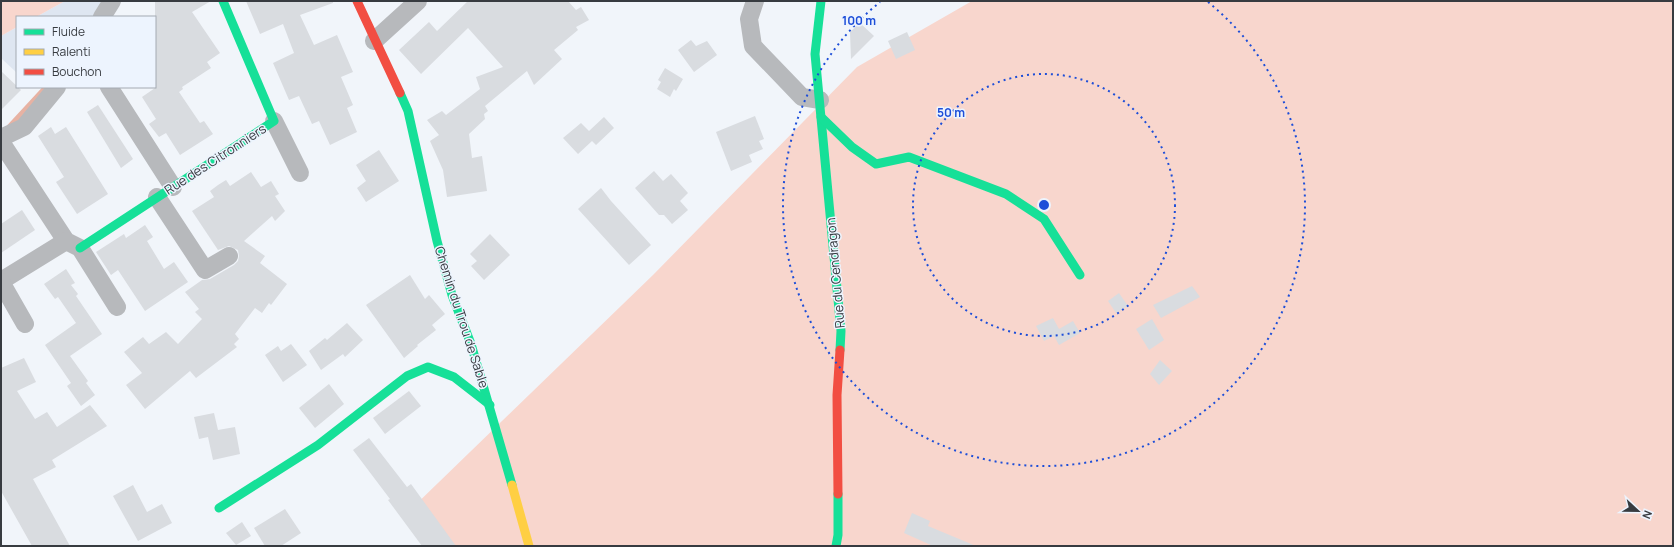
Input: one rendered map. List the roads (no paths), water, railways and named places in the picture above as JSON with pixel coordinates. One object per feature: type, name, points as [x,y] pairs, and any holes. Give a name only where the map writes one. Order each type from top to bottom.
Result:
[{"type":"street","points":[[103,16],[112,1]]},
{"type":"street","name":"Rue des Citronniers","points":[[223,1],[274,121],[300,173]]},
{"type":"street","name":"Chemin du Trou de Sable","points":[[357,1],[408,111],[450,288],[471,344],[490,405],[529,546]]},
{"type":"street","points":[[374,40],[418,1]]},
{"type":"street","points":[[755,1],[749,19],[753,46],[802,97],[820,109],[852,147],[876,164],[908,157],[1006,194],[1044,219],[1080,275]]},
{"type":"street","name":"Rue du Cendragon","points":[[821,1],[815,54],[841,331],[837,395],[838,535],[836,546]]},
{"type":"street","points":[[1,138],[24,127],[56,88]]},
{"type":"street","points":[[109,88],[173,187]]},
{"type":"street","name":"Rue des Citronniers","points":[[73,244],[157,197],[274,121]]},
{"type":"street","points":[[1,142],[117,307]]},
{"type":"street","name":"Rue des Citronniers","points":[[157,197],[205,270],[229,256]]},
{"type":"street","points":[[25,324],[1,282],[73,244]]},
{"type":"street","points":[[219,508],[318,445],[407,376],[428,367],[454,377],[490,405]]},
{"type":"waterway","points":[[9,127],[45,88]]}]
